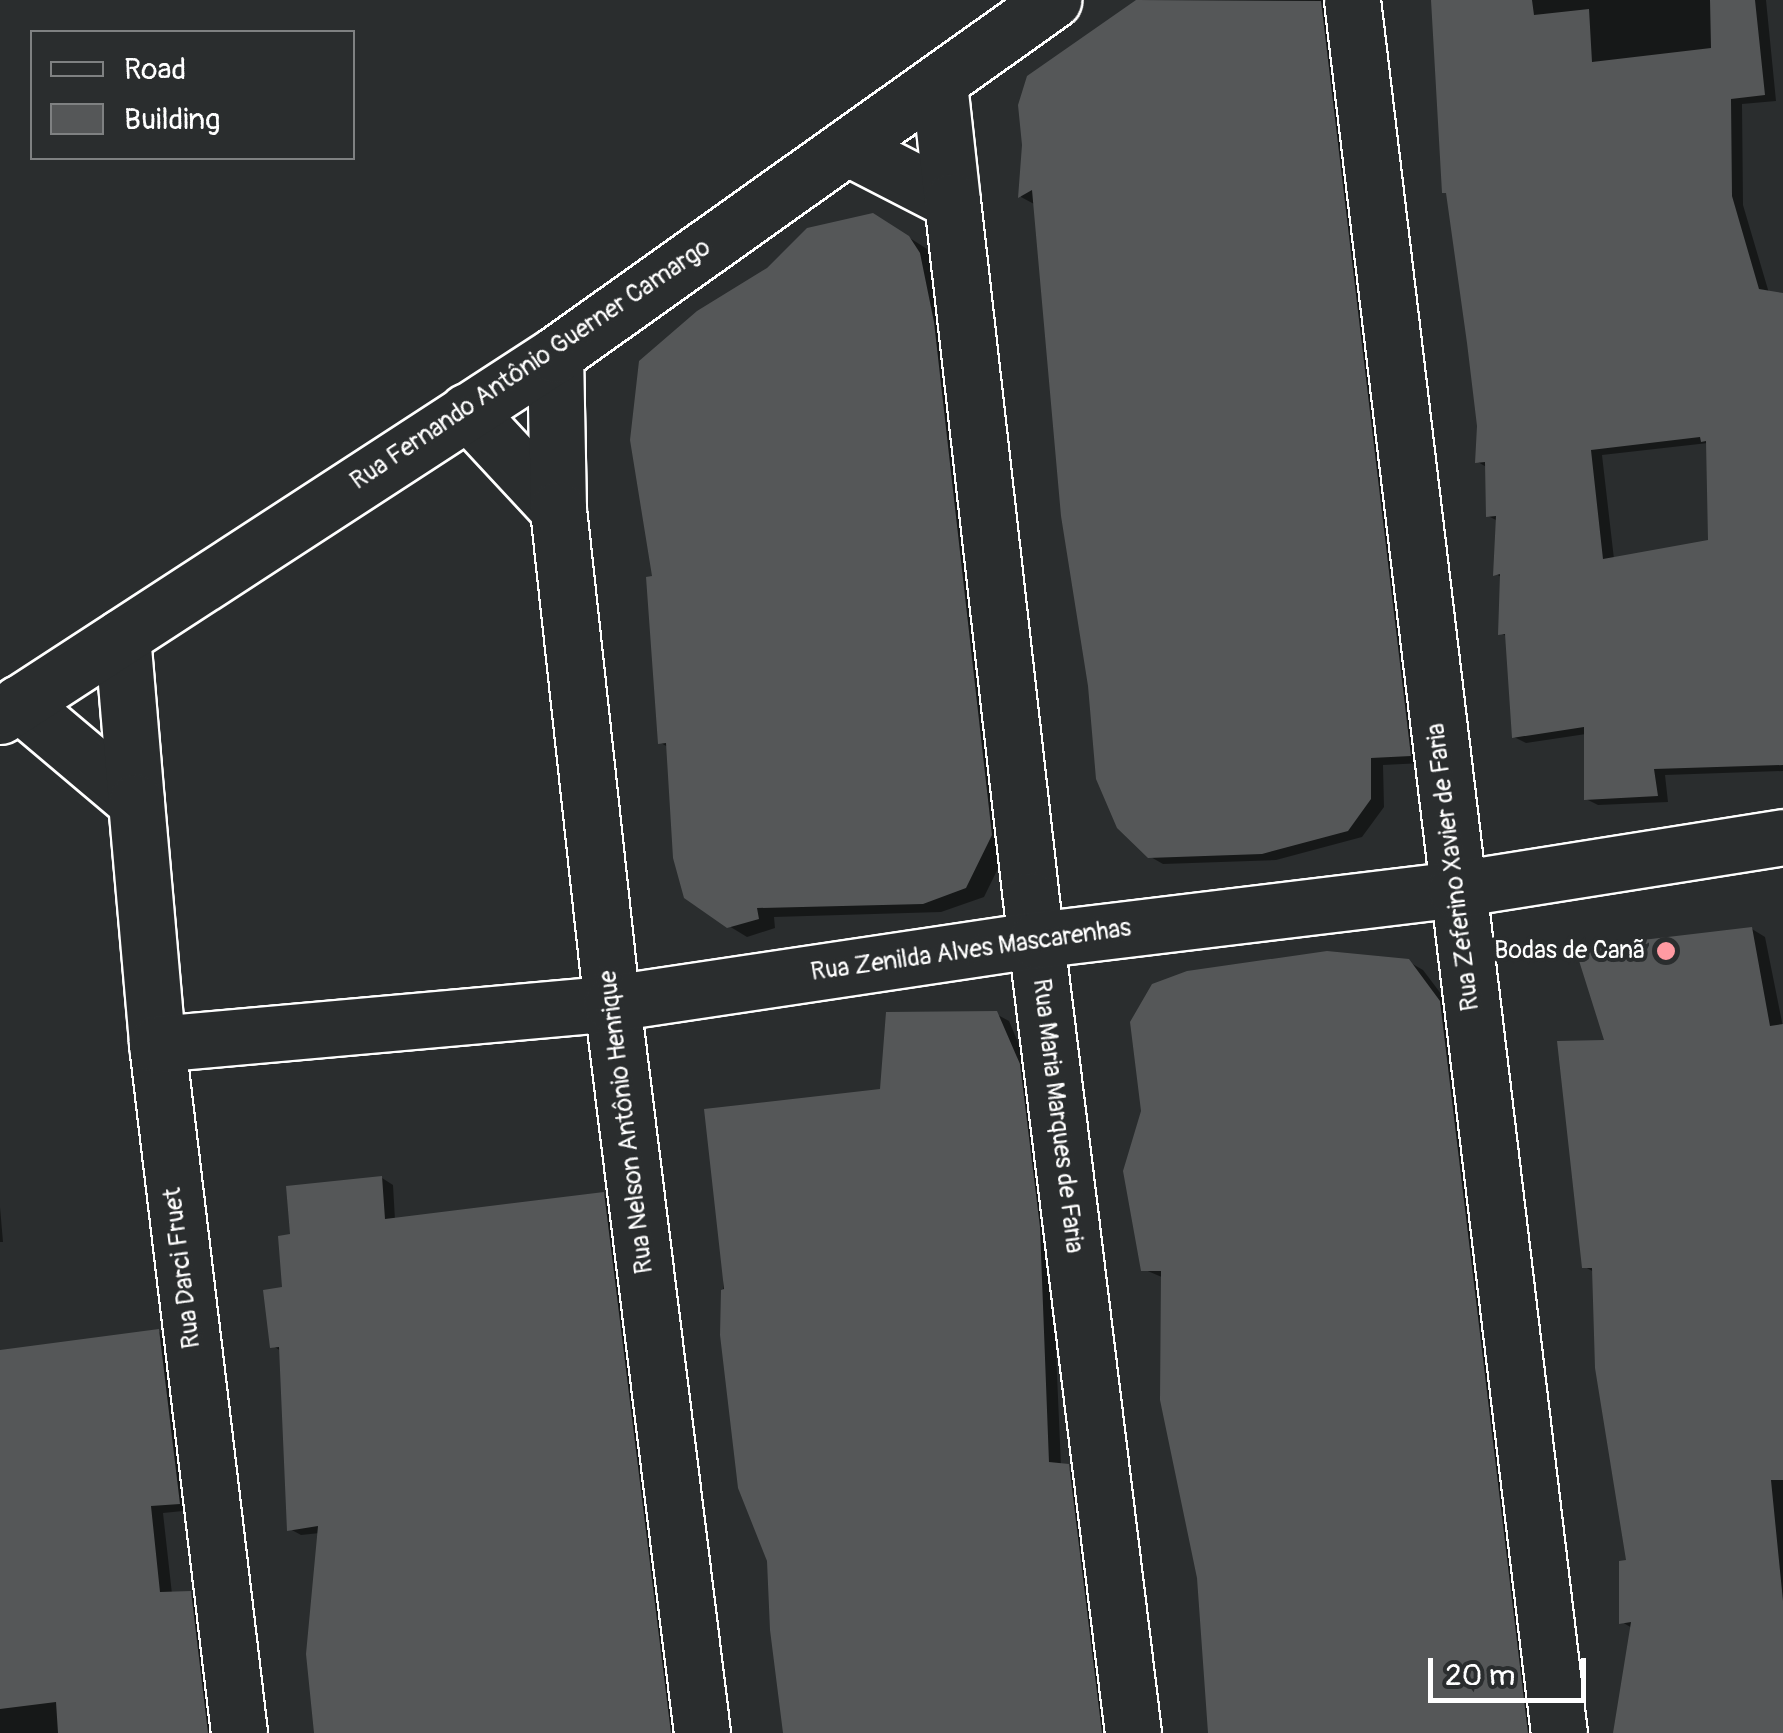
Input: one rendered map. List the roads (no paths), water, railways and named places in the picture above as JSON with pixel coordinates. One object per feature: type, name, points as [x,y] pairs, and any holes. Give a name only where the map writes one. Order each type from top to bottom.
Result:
[{"type":"street","name":"Rua Fernando Antônio Guerner Camargo","points":[[10,710],[555,354],[1053,0]]},
{"type":"street","name":"Rua Zeferino Xavier de Faria","points":[[1352,0],[1558,1733]]},
{"type":"street","name":"Rua Maria Marques de Faria","points":[[939,83],[1036,940],[1133,1733]]},
{"type":"street","points":[[847,147],[952,201]]},
{"type":"street","name":"Rua Nelson Antônio Henrique","points":[[555,354],[558,509],[612,1003],[702,1733]]},
{"type":"street","points":[[467,411],[558,509]]},
{"type":"street","name":"Rua Darci Fruet","points":[[122,637],[157,1044],[239,1733]]},
{"type":"street","points":[[10,710],[136,802]]},
{"type":"street","name":"Rua Zenilda Alves Mascarenhas","points":[[157,1044],[612,1003],[1036,940],[1456,889],[1783,837]]},
{"type":"place","name":"Bodas de Canã","points":[[1666,951]]}]
